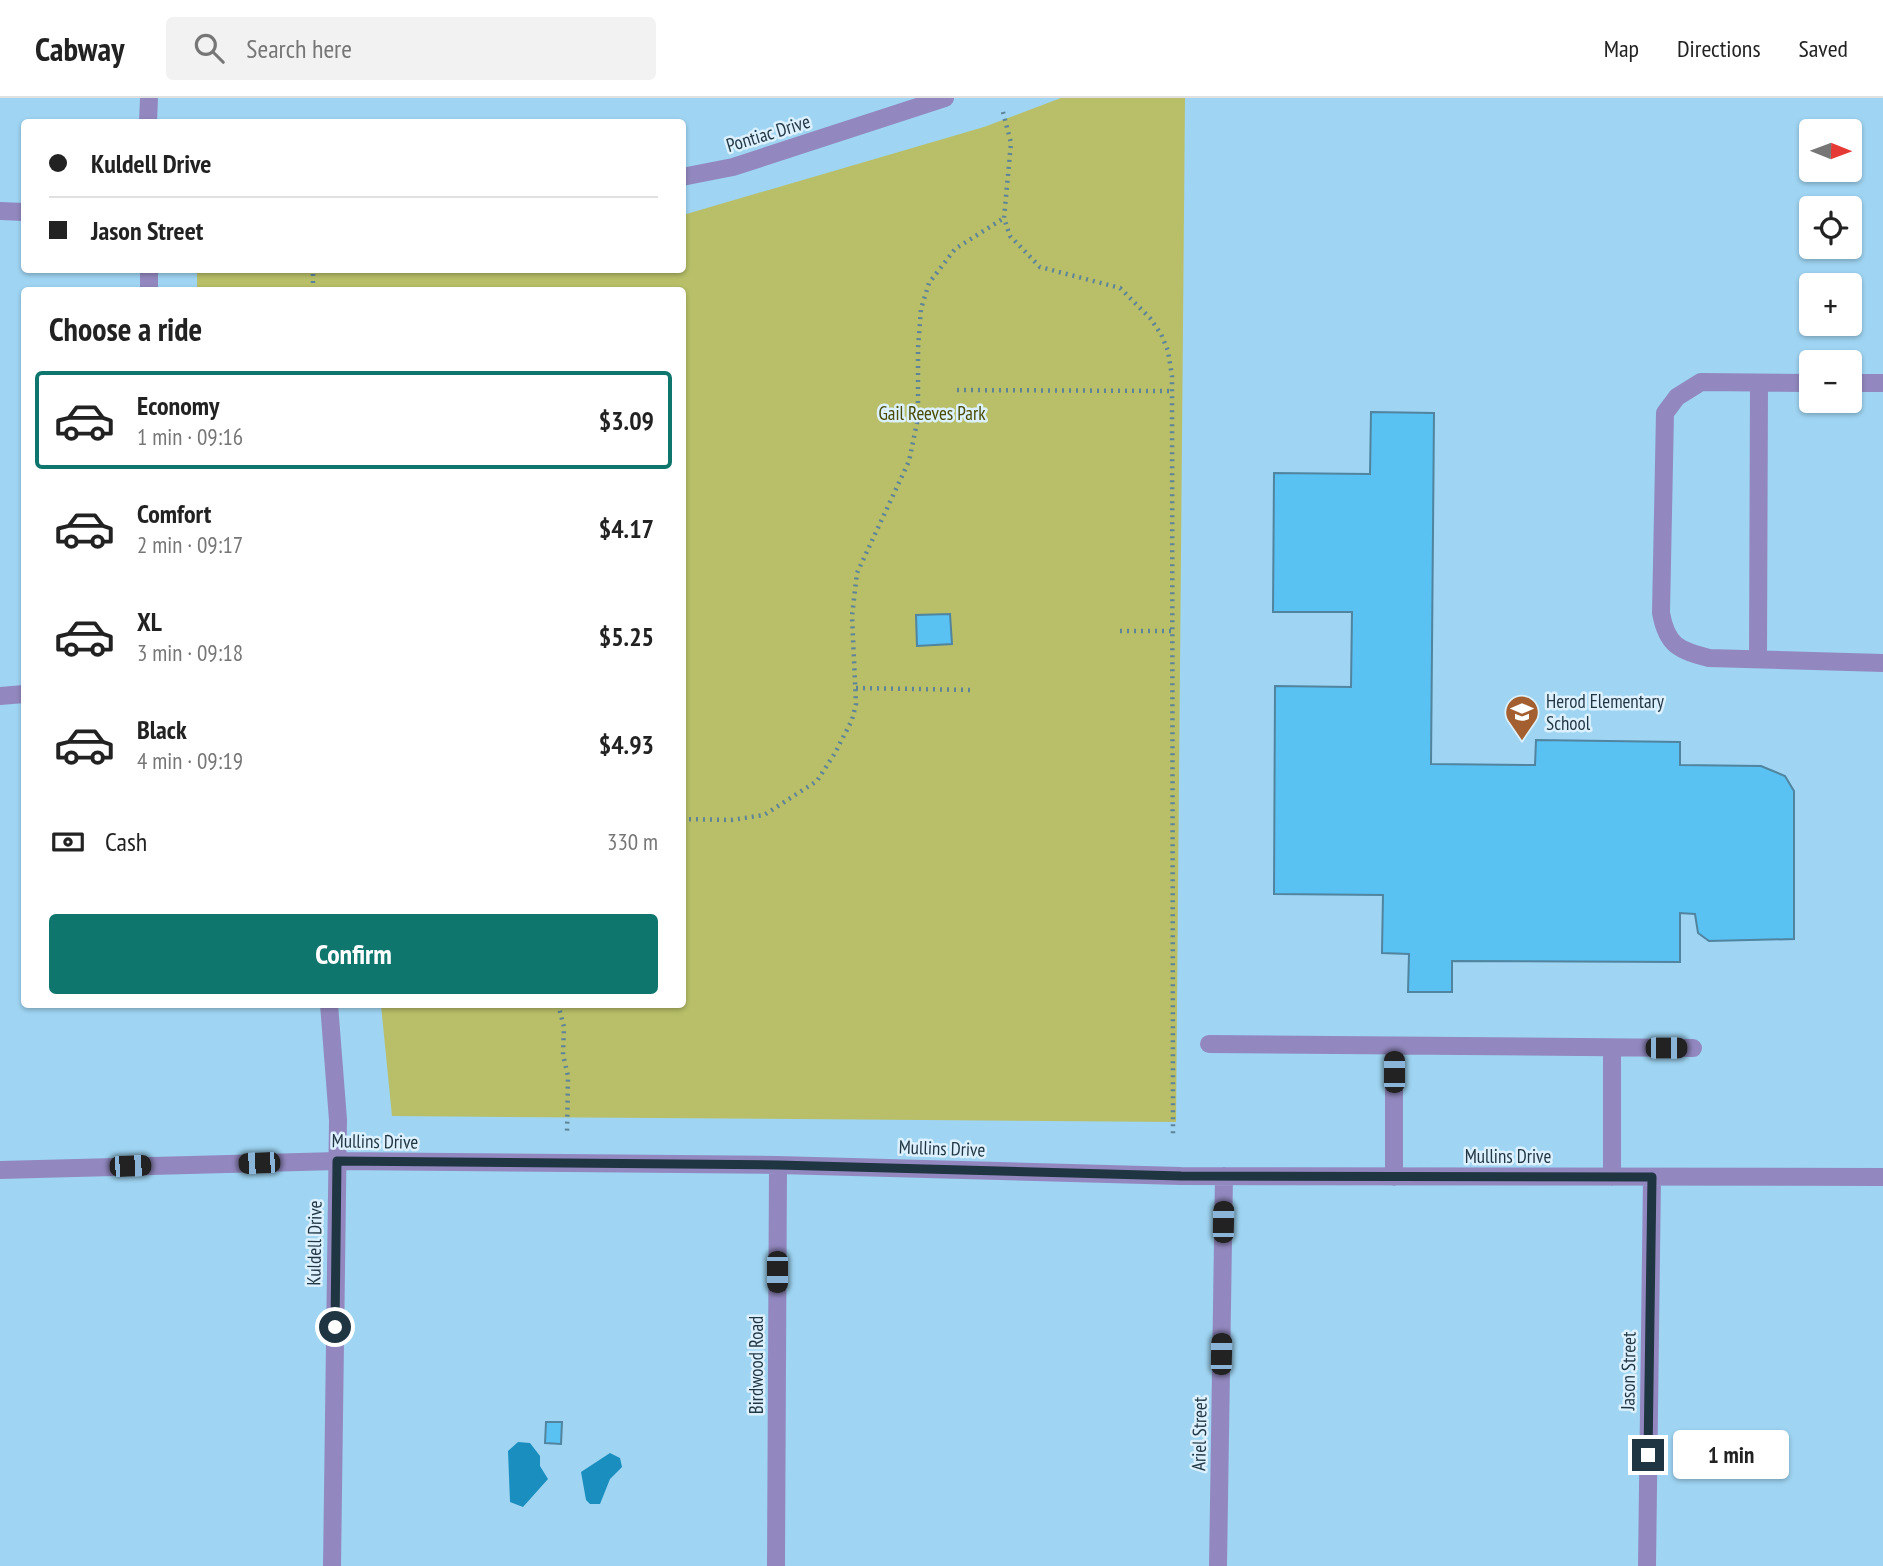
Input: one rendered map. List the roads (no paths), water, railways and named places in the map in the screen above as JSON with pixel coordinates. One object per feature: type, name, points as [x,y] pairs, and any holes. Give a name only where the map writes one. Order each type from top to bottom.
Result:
[{"type":"street","points":[[148,119],[149,98]]},
{"type":"street","name":"Pontiac Drive","points":[[686,176],[733,167],[938,99]]},
{"type":"street","points":[[0,211],[21,212]]},
{"type":"street","points":[[1799,383],[1701,382],[1677,397],[1665,413],[1661,613],[1665,635],[1684,652],[1709,658],[1883,663]]},
{"type":"street","points":[[1758,659],[1759,383]]},
{"type":"street","points":[[1862,383],[1883,383]]},
{"type":"street","points":[[0,696],[21,694]]},
{"type":"street","name":"Kuldell Drive","points":[[328,1008],[336,1093],[337,1161],[332,1566]]},
{"type":"street","points":[[1209,1044],[1693,1048]]},
{"type":"street","points":[[1394,1046],[1394,1177]]},
{"type":"street","points":[[1612,1048],[1612,1177]]},
{"type":"street","name":"Mullins Drive","points":[[0,1170],[337,1161],[778,1165],[1224,1176],[1883,1177]]},
{"type":"street","name":"Birdwood Road","points":[[776,1566],[778,1165]]},
{"type":"street","name":"Ariel Street","points":[[1218,1566],[1224,1176]]},
{"type":"street","name":"Jason Street","points":[[1647,1566],[1652,1177]]},
{"type":"water","points":[[518,1442],[530,1443],[540,1456],[540,1466],[548,1479],[523,1507],[510,1502],[508,1451]]},
{"type":"water","points":[[610,1453],[620,1458],[622,1467],[610,1479],[600,1504],[590,1504],[586,1500],[581,1472]]},
{"type":"place","name":"Herod Elementary School","points":[[1522,742]]},
{"type":"park label","name":"Gail Reeves Park","points":[[932,413]]}]
